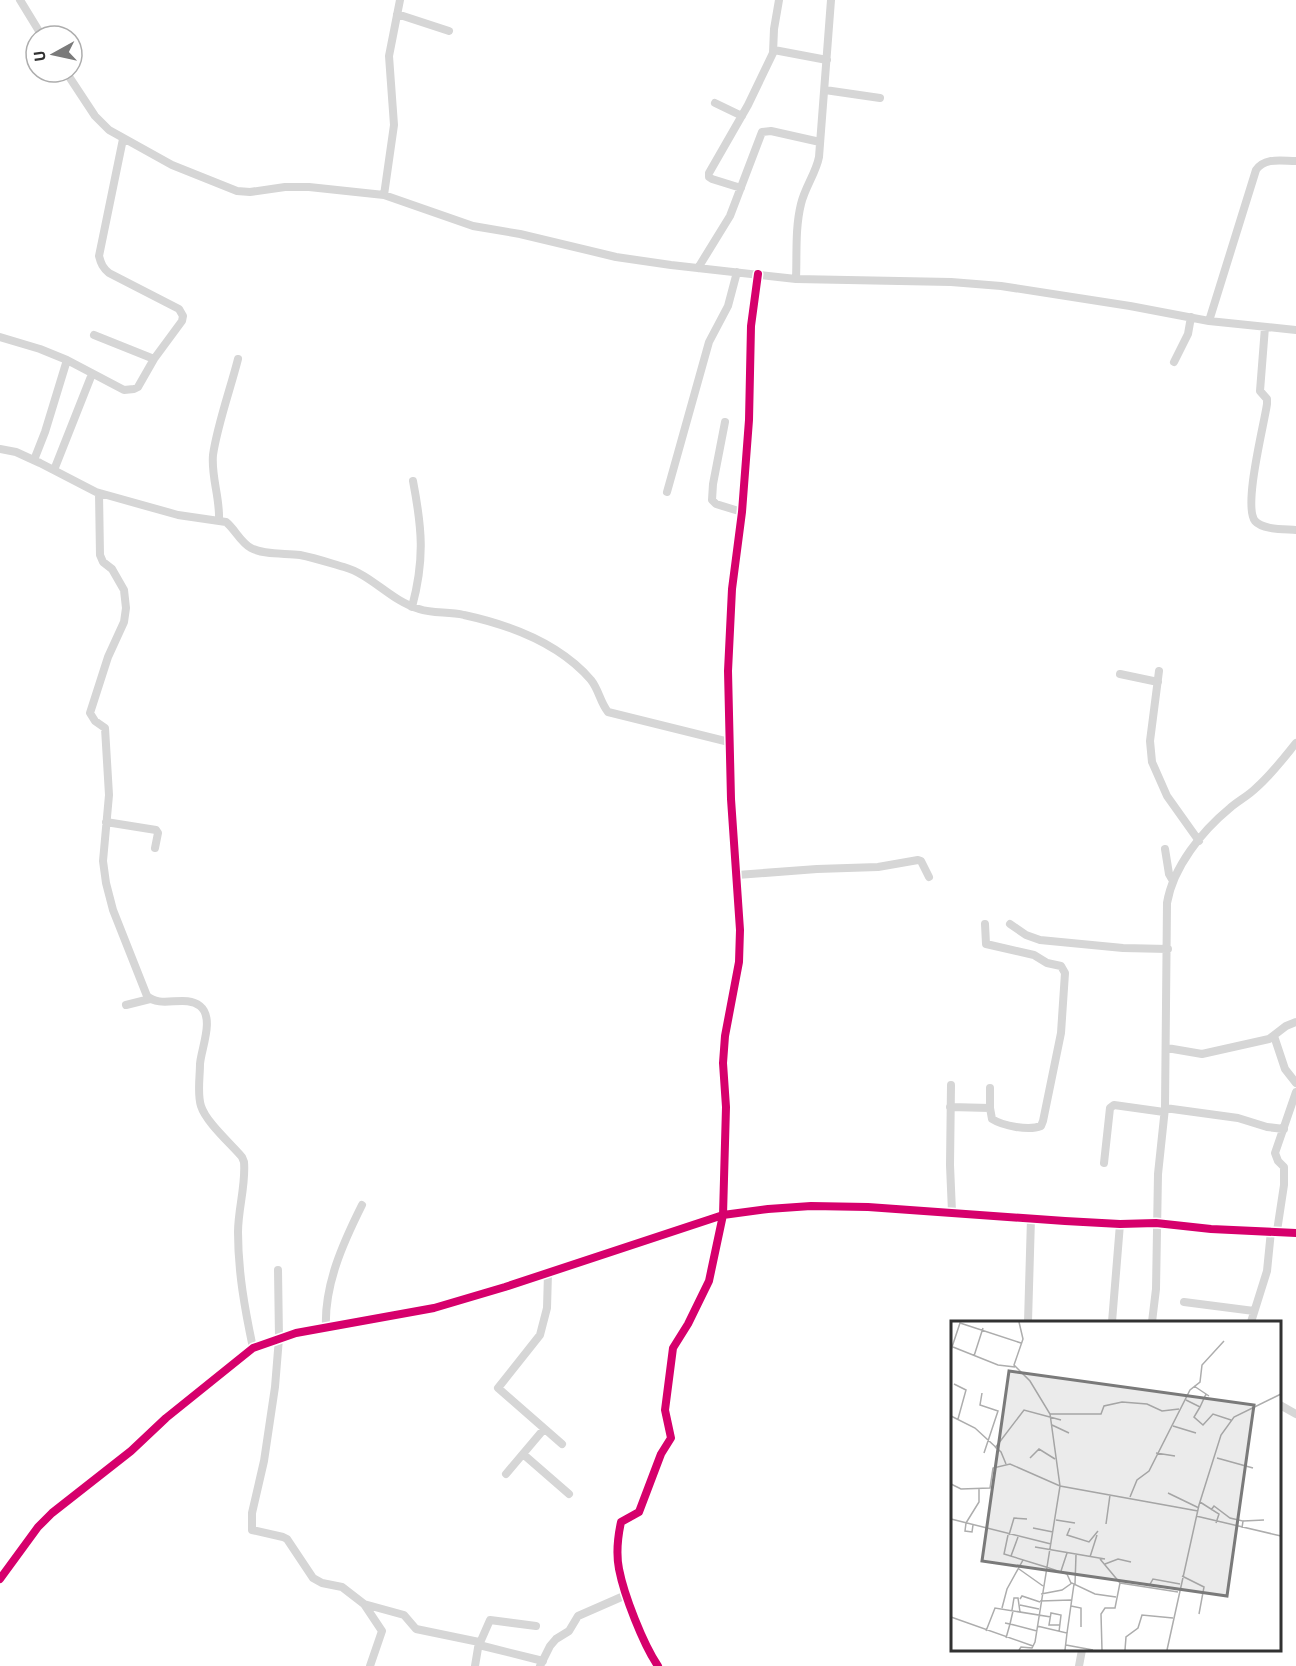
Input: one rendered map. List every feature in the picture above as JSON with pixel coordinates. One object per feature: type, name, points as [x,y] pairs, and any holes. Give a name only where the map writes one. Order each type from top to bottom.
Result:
[{"type":"street","points":[[20,0],[35,24]]},
{"type":"street","points":[[384,195],[394,125],[389,56],[400,0]]},
{"type":"street","points":[[741,188],[712,179],[709,173],[742,116],[774,50],[778,0]]},
{"type":"street","points":[[796,279],[800,207],[817,164],[820,142],[831,0]]},
{"type":"street","points":[[396,14],[449,31]]},
{"type":"street","points":[[774,50],[827,60]]},
{"type":"street","points":[[74,84],[102,124],[123,139],[182,170],[237,191],[309,187],[384,195],[473,226],[520,234],[615,257],[698,268],[796,279],[951,282],[1001,286],[1209,321],[1296,330]]},
{"type":"street","points":[[825,90],[880,98]]},
{"type":"street","points":[[715,103],[742,116]]},
{"type":"street","points":[[698,268],[729,216],[763,131],[820,142]]},
{"type":"street","points":[[0,337],[46,351],[124,390],[129,390],[138,387],[154,359],[182,321],[182,312],[179,309],[109,273],[104,269],[99,255],[123,139]]},
{"type":"street","points":[[1209,321],[1256,170],[1260,165],[1271,161],[1296,161]]},
{"type":"street","points":[[667,492],[709,342],[728,306],[736,272]]},
{"type":"street","points":[[658,1666],[626,1595],[619,1568],[618,1549],[621,1523],[639,1512],[662,1454],[671,1438],[665,1410],[673,1348],[688,1324],[709,1281],[723,1215],[726,1107],[723,1063],[725,1036],[740,962],[729,742],[728,659],[732,589],[742,512],[749,420],[751,326],[758,274]]},
{"type":"street","points":[[1174,362],[1188,334],[1191,317]]},
{"type":"street","points":[[1265,327],[1260,391],[1267,399],[1267,404],[1253,477],[1252,512],[1256,521],[1261,525],[1296,531]]},
{"type":"street","points":[[94,335],[154,359]]},
{"type":"street","points":[[219,520],[219,498],[213,476],[213,454],[238,358]]},
{"type":"street","points":[[34,460],[67,360]]},
{"type":"street","points":[[54,470],[92,374]]},
{"type":"street","points":[[725,422],[712,500],[716,504],[742,512]]},
{"type":"street","points":[[0,449],[16,452],[34,460],[99,493],[178,515],[219,520],[229,524],[250,548],[301,555],[347,568],[412,607],[430,612],[463,614],[537,640],[564,654],[593,683],[608,712],[729,742]]},
{"type":"street","points":[[412,607],[420,570],[422,527],[413,481]]},
{"type":"street","points":[[99,493],[100,555],[103,562],[112,569],[124,590],[126,608],[124,622],[108,657],[90,713],[94,722],[105,728],[106,736],[105,765],[109,795],[103,861],[113,910],[135,962],[144,992],[150,999]]},
{"type":"street","points":[[1159,671],[1149,741],[1152,762],[1167,796],[1199,841]]},
{"type":"street","points":[[1120,674],[1158,682]]},
{"type":"street","points":[[1152,1321],[1156,1289],[1158,1174],[1165,1110],[1167,903],[1173,881],[1199,841],[1222,816],[1275,769],[1296,743]]},
{"type":"street","points":[[106,822],[156,830],[158,833],[155,848]]},
{"type":"street","points":[[1165,849],[1173,881]]},
{"type":"street","points":[[737,875],[878,867],[918,860],[921,861],[929,877]]},
{"type":"street","points":[[985,924],[986,944],[1039,956],[1047,963],[1061,966],[1065,973],[1060,1033],[1041,1126],[1032,1128],[992,1119],[990,1088]]},
{"type":"street","points":[[1010,924],[1019,932],[1040,940],[1123,948],[1168,949]]},
{"type":"street","points":[[126,1005],[150,999],[188,1002],[199,1005],[204,1011],[206,1026],[200,1062],[201,1106],[213,1125],[244,1162],[238,1230],[242,1293],[253,1348]]},
{"type":"street","points":[[1167,1048],[1202,1054],[1269,1039],[1296,1022]]},
{"type":"street","points":[[1274,1036],[1285,1069],[1296,1083]]},
{"type":"street","points":[[951,1085],[952,1212]]},
{"type":"street","points":[[1252,1321],[1267,1271],[1284,1185],[1284,1167],[1278,1161],[1275,1153],[1296,1092]]},
{"type":"street","points":[[1104,1163],[1110,1108],[1114,1105],[1238,1119],[1284,1129]]},
{"type":"street","points":[[950,1107],[990,1108]]},
{"type":"street","points":[[326,1328],[325,1316],[333,1274],[343,1243],[362,1205]]},
{"type":"street","points":[[0,1579],[23,1545],[52,1513],[131,1451],[166,1418],[253,1348],[279,1338],[434,1308],[723,1215],[811,1206],[952,1212],[1120,1224],[1156,1223],[1211,1229],[1296,1233]]},
{"type":"street","points":[[1028,1321],[1031,1218]]},
{"type":"street","points":[[1112,1321],[1120,1224]]},
{"type":"street","points":[[278,1270],[279,1338],[272,1416],[252,1513],[252,1530],[285,1538],[315,1580],[342,1587],[364,1604],[382,1631],[370,1666]]},
{"type":"street","points":[[548,1273],[547,1308],[540,1335],[498,1388],[562,1444]]},
{"type":"street","points":[[1184,1302],[1254,1311]]},
{"type":"street","points":[[1281,1406],[1296,1414]]},
{"type":"street","points":[[506,1474],[544,1429]]},
{"type":"street","points":[[523,1454],[569,1494]]},
{"type":"street","points":[[364,1604],[404,1615],[416,1629],[476,1641],[479,1645],[541,1663],[550,1646],[556,1639],[570,1631],[579,1616],[626,1595]]},
{"type":"street","points":[[475,1666],[479,1645],[490,1620],[536,1626]]},
{"type":"street","points":[[1079,1666],[1082,1651]]},
{"type":"cycle path","points":[[658,1666],[640,1632],[625,1592],[619,1569],[618,1545],[621,1522],[639,1512],[661,1454],[671,1438],[665,1410],[673,1348],[688,1324],[709,1281],[723,1215],[726,1107],[723,1063],[725,1036],[739,962],[740,930],[731,799],[728,671],[732,589],[742,512],[749,420],[751,326],[758,274]]},
{"type":"cycle path","points":[[0,1579],[38,1527],[52,1513],[131,1451],[166,1418],[253,1348],[296,1333],[434,1308],[723,1215],[811,1206],[868,1207],[1065,1221],[1156,1223],[1211,1229],[1296,1233]]}]
